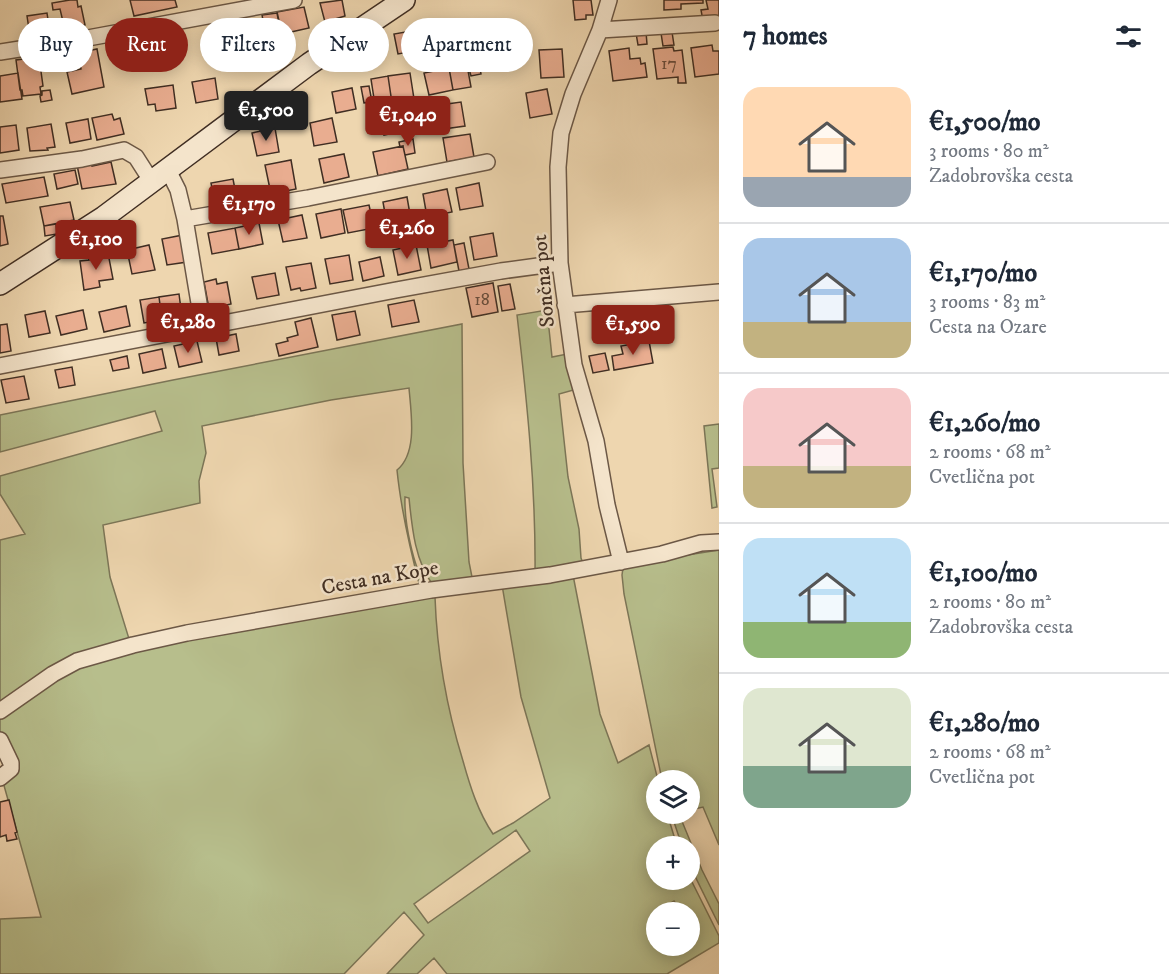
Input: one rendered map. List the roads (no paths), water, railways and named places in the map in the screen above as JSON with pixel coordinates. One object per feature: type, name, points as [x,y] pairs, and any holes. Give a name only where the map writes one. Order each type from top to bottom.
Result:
[{"type":"main road","points":[[0,284],[104,217],[309,64],[398,2]]},
{"type":"street","points":[[0,52],[294,0]]},
{"type":"street","name":"Sončna pot","points":[[609,0],[600,30],[573,94],[561,133],[558,167],[560,263],[574,365],[596,441],[607,505],[621,562]]},
{"type":"street","points":[[600,30],[715,23]]},
{"type":"street","points":[[0,170],[124,150],[136,157],[178,190],[203,327]]},
{"type":"street","points":[[185,219],[308,198],[487,162]]},
{"type":"street","points":[[0,366],[501,271],[560,263]]},
{"type":"street","points":[[565,305],[719,292]]},
{"type":"street","name":"Cesta na Kope","points":[[0,711],[53,674],[85,659],[187,633],[431,590],[550,575],[662,555],[701,543],[719,542]]},
{"type":"street","points":[[0,740],[11,763],[10,769],[0,778]]}]
